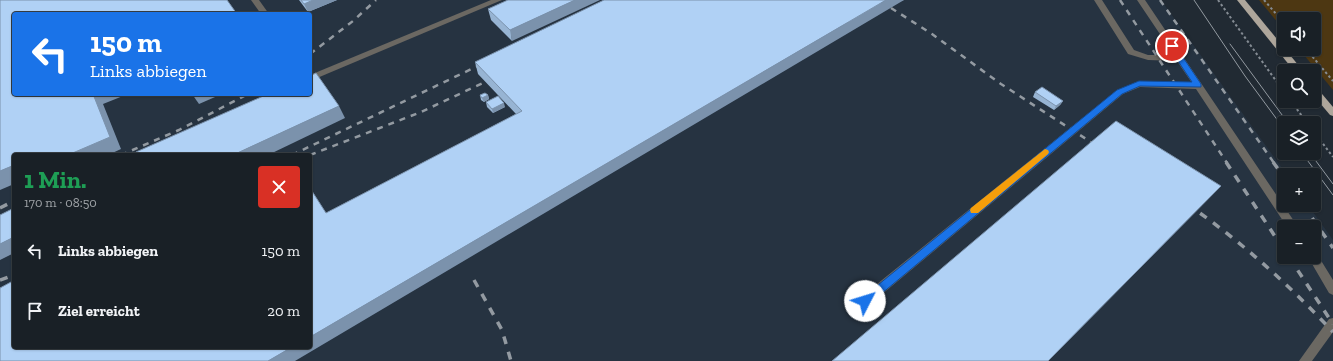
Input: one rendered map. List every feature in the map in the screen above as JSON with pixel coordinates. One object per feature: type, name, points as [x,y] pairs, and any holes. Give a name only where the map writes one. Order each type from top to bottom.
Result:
[{"type":"main road","points":[[1241,0],[1293,64]]},
{"type":"main road","points":[[1321,98],[1333,113]]},
{"type":"lane","points":[[255,0],[264,12]]},
{"type":"lane","points":[[312,77],[498,0]]},
{"type":"lane","points":[[1098,0],[1131,52],[1140,56],[1179,58]]},
{"type":"lane","points":[[1140,0],[1288,220]]},
{"type":"lane","points":[[865,301],[1120,92],[1139,84],[1198,86]]},
{"type":"lane","points":[[1317,264],[1333,290]]},
{"type":"lane","points":[[1305,361],[1333,323]]},
{"type":"path","points":[[1218,0],[1277,82]]},
{"type":"path","points":[[1264,0],[1277,15]]},
{"type":"path","points":[[1312,56],[1333,81]]},
{"type":"path","points":[[1321,141],[1333,157]]},
{"type":"shaded area","points":[[0,0],[1161,0],[1282,168],[1277,168],[1277,212],[1313,212],[1319,220],[1277,220],[1277,264],[1321,264],[1321,223],[1333,240],[1333,361],[0,361]]},
{"type":"shaded area","points":[[1259,0],[1333,0],[1333,90],[1321,76],[1321,64],[1311,64],[1305,56],[1321,56],[1321,12],[1277,12],[1277,22]]},
{"type":"building","points":[[0,0],[227,0],[236,12],[12,12],[12,96],[94,96],[110,137],[73,153],[12,153],[12,166],[0,171]]},
{"type":"building","points":[[301,0],[313,0],[304,4]]},
{"type":"building","points":[[508,0],[575,0],[510,30],[488,9]]},
{"type":"building","points":[[604,0],[886,0],[312,336],[312,191],[326,213],[522,111],[475,62]]},
{"type":"building","points":[[316,73],[339,106],[237,153],[136,153],[263,96],[312,96],[312,75]]},
{"type":"building","points":[[1042,87],[1063,101],[1056,106],[1035,92]]},
{"type":"building","points":[[485,93],[488,95],[482,98],[480,95]]},
{"type":"building","points":[[498,96],[504,103],[492,109],[486,102]]},
{"type":"building","points":[[1116,121],[1221,186],[1048,361],[832,361]]},
{"type":"building","points":[[12,209],[12,238],[0,244],[0,215]]},
{"type":"building","points":[[11,282],[12,349],[289,349],[268,361],[0,361],[0,288]]},
{"type":"tram line","points":[[1194,0],[1245,76],[1277,119]]},
{"type":"tram line","points":[[1230,44],[1283,116]]},
{"type":"tram line","points":[[1307,160],[1333,195]]},
{"type":"tram line","points":[[1315,160],[1333,184]]},
{"type":"railway","points":[[312,52],[353,21],[376,0]]},
{"type":"railway","points":[[1120,0],[1227,163]]},
{"type":"railway","points":[[1160,0],[1274,163]]},
{"type":"railway","points":[[891,8],[932,34],[1001,84],[1100,148]]},
{"type":"railway","points":[[296,153],[486,62]]},
{"type":"railway","points":[[312,154],[421,112],[485,82]]},
{"type":"railway","points":[[126,153],[179,130],[244,96]]},
{"type":"railway","points":[[1226,162],[1277,239]]},
{"type":"railway","points":[[1273,162],[1277,168]]},
{"type":"railway","points":[[0,208],[12,202]]},
{"type":"railway","points":[[1187,204],[1245,248],[1299,297],[1333,332]]},
{"type":"railway","points":[[1308,212],[1333,248]]},
{"type":"railway","points":[[1294,264],[1333,324]]},
{"type":"railway","points":[[0,280],[12,276]]},
{"type":"railway","points":[[474,280],[502,330],[511,361]]},
{"type":"slow traffic","points":[[975,210],[1045,152]]},
{"type":"route","points":[[865,301],[1120,92],[1139,84],[1198,86],[1172,46]]}]
